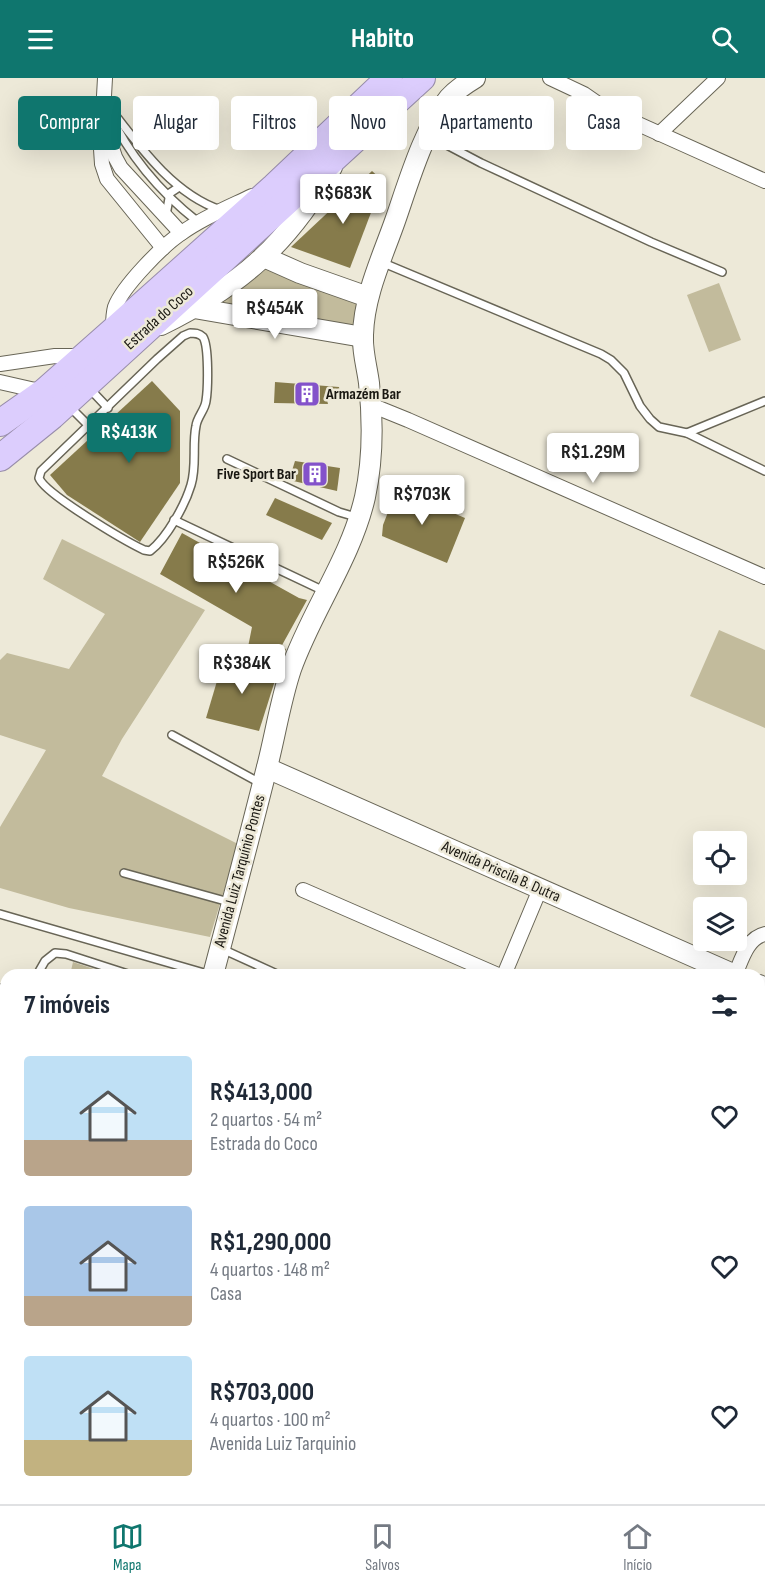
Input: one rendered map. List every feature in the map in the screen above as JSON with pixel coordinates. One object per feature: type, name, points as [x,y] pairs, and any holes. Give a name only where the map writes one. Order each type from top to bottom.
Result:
[{"type":"highway","name":"Estrada do Coco","points":[[0,423],[44,392],[113,331],[274,187],[389,78]]},
{"type":"highway","name":"Estrada do Coco","points":[[0,458],[86,385],[422,78]]},
{"type":"street","points":[[104,96],[105,78]]},
{"type":"street","name":"Avenida Luiz Tarquínio Pontes","points":[[451,96],[460,86],[475,78]]},
{"type":"street","points":[[550,78],[584,94],[606,110],[765,181]]},
{"type":"street","points":[[575,78],[584,94]]},
{"type":"street","points":[[659,134],[717,78]]},
{"type":"street","points":[[101,150],[102,165],[107,179],[163,248]]},
{"type":"street","points":[[113,150],[126,174],[181,233]]},
{"type":"street","name":"Avenida Luiz Tarquínio Pontes","points":[[214,969],[265,776],[280,705],[292,668],[352,540],[364,498],[369,466],[371,405],[363,337],[368,297],[420,150]]},
{"type":"street","points":[[142,334],[194,308],[239,278],[264,257],[296,224],[341,152]]},
{"type":"street","points":[[102,165],[111,163],[115,157]]},
{"type":"street","points":[[113,331],[115,307],[121,296],[163,248],[198,222],[274,187]]},
{"type":"street","points":[[151,233],[157,222],[166,216]]},
{"type":"street","points":[[264,257],[300,273],[368,297]]},
{"type":"street","points":[[194,308],[363,337]]},
{"type":"street","points":[[0,364],[55,356],[84,356]]},
{"type":"street","points":[[0,382],[44,392]]},
{"type":"street","points":[[371,405],[765,577]]},
{"type":"street","name":"Avenida Priscila B. Dutra","points":[[265,776],[540,889],[721,969]]},
{"type":"street","points":[[507,969],[540,889]]},
{"type":"street","points":[[303,890],[484,969]]},
{"type":"street","points":[[738,969],[748,946],[756,936],[765,934]]},
{"type":"lane","points":[[121,122],[142,149],[179,187],[200,202],[222,210]]},
{"type":"lane","points":[[121,137],[126,147],[169,197],[198,222]]},
{"type":"lane","points":[[456,150],[651,242],[722,272]]},
{"type":"lane","points":[[166,216],[169,197],[173,190],[179,187]]},
{"type":"lane","points":[[381,262],[601,354],[624,373],[640,406],[659,427],[687,433],[765,471]]},
{"type":"lane","points":[[197,333],[202,336],[206,344],[207,359],[206,402],[196,423],[191,485],[174,520],[157,546],[150,551],[144,550],[59,498],[40,482],[41,471],[108,408],[183,336],[197,333]]},
{"type":"lane","points":[[86,385],[108,408]]},
{"type":"lane","points":[[687,433],[765,401]]},
{"type":"lane","points":[[66,403],[88,425]]},
{"type":"lane","points":[[227,459],[339,512],[358,518]]},
{"type":"lane","points":[[174,520],[326,592]]},
{"type":"lane","points":[[172,735],[265,776]]},
{"type":"lane","points":[[124,873],[232,903]]},
{"type":"lane","points":[[0,915],[191,969]]},
{"type":"lane","points":[[220,948],[266,969]]},
{"type":"lane","points":[[40,969],[55,953],[66,954],[112,969]]},
{"type":"shaded area","points":[[266,267],[362,302],[357,332],[221,308],[219,299]]},
{"type":"shaded area","points":[[719,283],[741,340],[709,352],[687,295]]},
{"type":"shaded area","points":[[62,539],[205,610],[122,739],[102,776],[238,844],[210,937],[69,908],[0,888],[0,827],[46,750],[0,735],[0,660],[7,653],[69,669],[105,614],[43,579]]},
{"type":"shaded area","points":[[719,630],[765,650],[765,728],[690,696]]},
{"type":"shaded area","points":[[73,962],[94,969],[71,969]]},
{"type":"building","points":[[372,171],[383,181],[350,268],[291,247]]},
{"type":"building","points":[[152,381],[180,411],[180,483],[140,542],[67,495],[50,475]]},
{"type":"building","name":"Armazém Bar","points":[[275,382],[339,387],[341,400],[327,400],[328,404],[274,403]]},
{"type":"building","name":"Five Sport Bar","points":[[295,461],[340,468],[337,491],[289,480]]},
{"type":"building","points":[[397,489],[465,518],[447,563],[382,536],[383,525]]},
{"type":"building","points":[[275,498],[332,523],[322,540],[266,515]]},
{"type":"building","points":[[182,533],[299,598],[307,600],[281,647],[286,649],[280,662],[248,647],[252,627],[160,574]]},
{"type":"building","points":[[223,661],[278,671],[259,731],[206,718]]},
{"type":"place","name":"Armazém Bar","points":[[307,394]]},
{"type":"place","name":"Five Sport Bar","points":[[315,474]]}]
